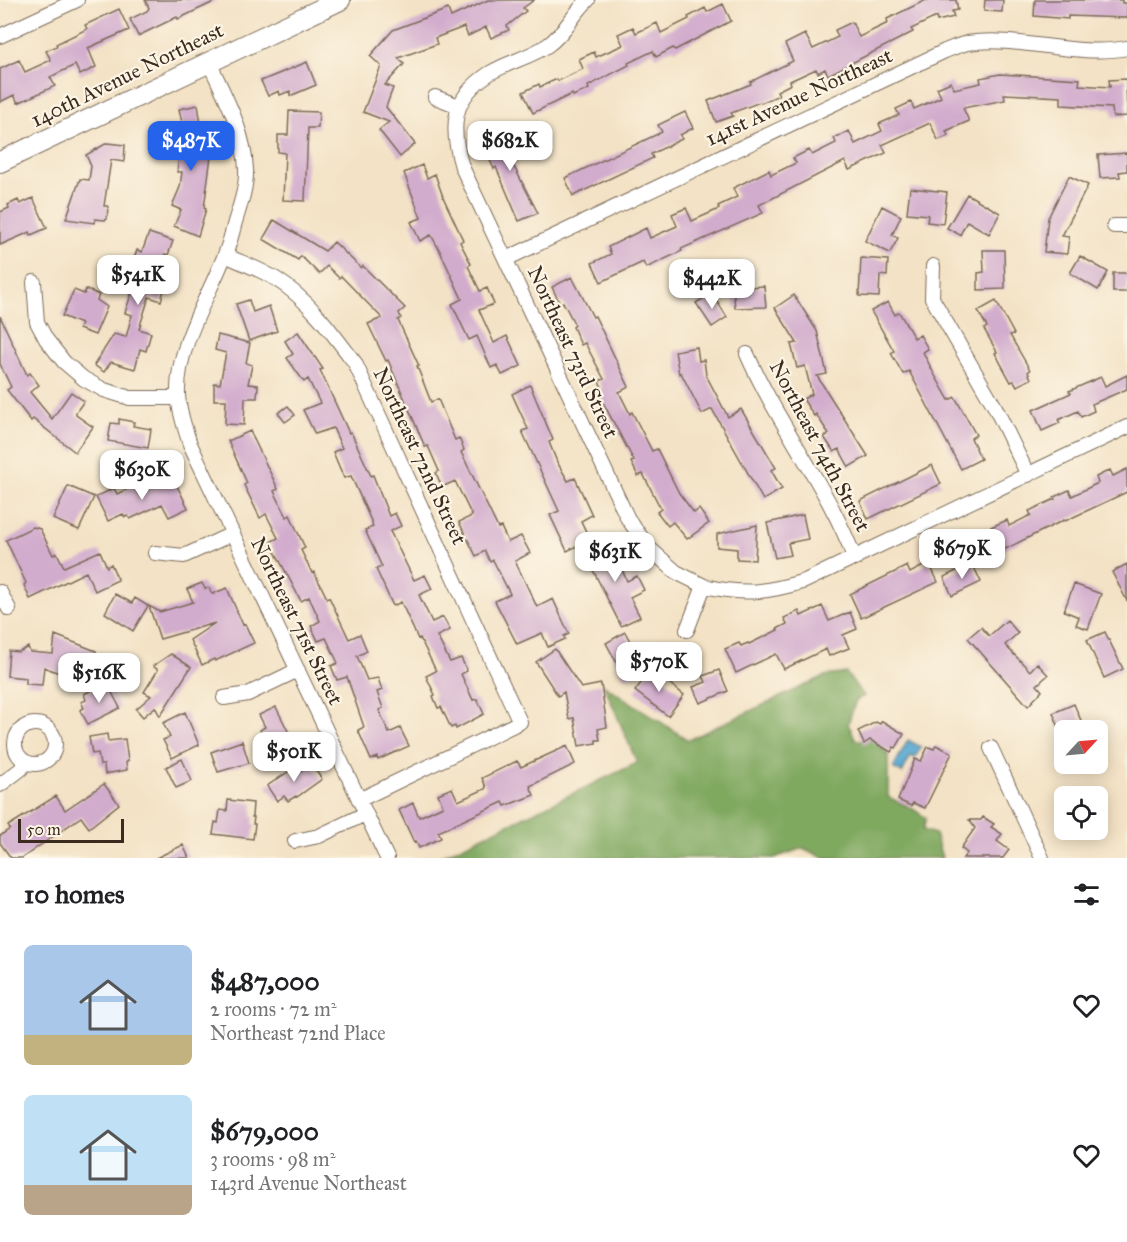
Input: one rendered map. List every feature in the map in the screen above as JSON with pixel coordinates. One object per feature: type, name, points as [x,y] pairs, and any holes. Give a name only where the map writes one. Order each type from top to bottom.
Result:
[{"type":"main road","name":"140th Avenue Northeast","points":[[0,162],[340,0]]},
{"type":"street","points":[[0,36],[77,0]]},
{"type":"street","points":[[435,97],[459,106],[471,90],[489,74],[548,46],[561,34],[575,5],[588,0]]},
{"type":"street","name":"141st Avenue Northeast","points":[[506,259],[945,51],[966,44],[989,42],[1102,51],[1127,48]]},
{"type":"street","points":[[34,282],[37,322],[46,339],[70,368],[104,390],[130,398],[178,398],[181,370],[191,331],[225,255],[239,210],[247,172],[243,141],[234,114],[208,62]]},
{"type":"street","name":"Northeast 73rd Street","points":[[459,106],[454,122],[456,146],[462,167],[628,519],[648,547],[676,572],[704,586],[730,592],[757,592],[780,589],[806,581],[1127,427]]},
{"type":"street","name":"Northeast 72nd Street","points":[[225,255],[275,279],[301,298],[328,326],[354,363],[520,722],[359,800]]},
{"type":"street","points":[[933,266],[932,298],[995,407],[1028,475]]},
{"type":"street","name":"Northeast 74th Street","points":[[747,354],[760,385],[830,503],[855,559]]},
{"type":"street","name":"Northeast 71st Street","points":[[178,398],[190,444],[387,858]]},
{"type":"street","points":[[155,553],[184,556],[232,534]]},
{"type":"street","points":[[687,630],[704,586]]},
{"type":"street","points":[[0,592],[9,609]]},
{"type":"street","points":[[224,698],[248,694],[298,670]]},
{"type":"street","points":[[991,748],[1042,858]]},
{"type":"street","points":[[0,785],[21,769],[26,762]]},
{"type":"street","points":[[295,841],[319,836],[365,814]]},
{"type":"green space","points":[[846,673],[864,696],[856,700],[848,724],[856,740],[873,740],[888,754],[888,797],[926,818],[923,830],[935,834],[942,858],[824,858],[803,848],[774,858],[437,858],[637,763],[604,685],[688,740],[825,676]]},
{"type":"water","points":[[908,740],[921,747],[915,758],[911,756],[902,773],[893,768]]},
{"type":"building","points":[[145,0],[218,0],[138,36],[130,19],[147,11],[149,8]]},
{"type":"building","points":[[488,0],[534,0],[523,8],[526,11],[507,26],[509,30],[491,38],[486,27],[468,36],[464,27],[435,38],[437,44],[398,58],[404,64],[385,85],[393,88],[386,107],[415,144],[400,157],[379,130],[389,122],[363,112],[381,66],[370,56],[393,30],[448,9],[451,17]]},
{"type":"building","points":[[926,0],[956,0],[958,10],[952,11],[954,17],[937,21],[936,17],[911,29],[913,32],[828,75],[825,69],[818,73],[816,69],[790,81],[791,84],[777,91],[779,95],[731,113],[733,116],[716,122],[708,101],[751,84],[750,82],[793,61],[785,44],[805,34],[813,49],[838,37],[835,30],[852,22],[859,37],[888,23],[887,19]]},
{"type":"building","points":[[985,0],[1003,0],[1002,12],[984,11]]},
{"type":"building","points":[[1035,0],[1122,0],[1122,3],[1127,3],[1127,18],[1068,16],[1068,19],[1034,16]]},
{"type":"building","points":[[723,4],[731,21],[675,50],[673,48],[656,57],[653,51],[588,86],[589,89],[573,96],[572,94],[533,113],[523,92],[539,84],[540,87],[557,79],[558,81],[583,69],[579,59],[594,52],[596,57],[623,45],[618,34],[633,27],[636,33],[657,23],[661,33],[705,8],[707,12]]},
{"type":"building","points":[[119,9],[129,30],[88,48],[96,67],[80,75],[75,65],[50,77],[55,86],[18,103],[14,95],[0,102],[0,69],[19,60],[25,72],[51,60],[46,51],[87,29],[85,25]]},
{"type":"building","points":[[307,62],[316,85],[290,96],[290,91],[280,95],[279,91],[268,96],[261,81]]},
{"type":"building","points":[[1000,74],[1080,79],[1079,85],[1110,87],[1109,80],[1126,79],[1127,116],[1113,117],[1112,108],[1061,105],[1061,97],[1004,94],[1005,100],[963,108],[969,121],[946,131],[948,136],[938,140],[930,123],[882,145],[886,153],[849,170],[845,161],[759,205],[763,213],[681,249],[682,251],[646,268],[643,262],[601,282],[592,263],[611,254],[608,247],[646,228],[650,238],[677,226],[672,214],[686,208],[692,221],[719,209],[718,206],[737,197],[733,188],[769,170],[771,175],[796,163],[793,158],[809,150],[812,155],[836,143],[834,138],[849,131],[855,144],[882,131],[879,124],[899,115],[896,109],[911,102],[914,109],[941,97],[937,88],[951,82],[954,89],[981,83],[980,78]]},
{"type":"building","points":[[198,105],[206,155],[211,156],[204,208],[206,209],[198,236],[174,226],[181,210],[172,206],[180,187],[182,172],[177,172],[179,157],[174,128],[183,127],[179,109]]},
{"type":"building","points":[[289,111],[319,112],[318,128],[308,128],[305,201],[283,200],[285,153],[278,152],[278,135],[288,135]]},
{"type":"building","points":[[685,112],[693,128],[680,135],[682,139],[651,154],[653,158],[573,196],[565,178],[662,132],[658,125]]},
{"type":"building","points":[[504,123],[517,151],[508,155],[538,213],[519,221],[496,167],[494,169],[488,156],[493,153],[489,147],[493,145],[487,131]]},
{"type":"building","points":[[107,143],[125,145],[124,162],[111,160],[104,206],[108,206],[107,219],[95,219],[94,223],[66,219],[80,179],[89,180],[91,166],[86,155]]},
{"type":"building","points":[[1127,153],[1127,171],[1119,172],[1120,177],[1100,178],[1098,155]]},
{"type":"building","points":[[422,165],[427,178],[435,174],[463,240],[460,242],[471,264],[468,266],[480,291],[487,288],[494,304],[479,310],[494,343],[507,336],[521,366],[502,375],[497,365],[491,368],[477,336],[469,340],[452,304],[462,299],[431,235],[420,241],[411,222],[421,218],[404,173]]},
{"type":"building","points":[[1069,176],[1088,185],[1062,236],[1069,237],[1067,254],[1044,252],[1048,218]]},
{"type":"building","points":[[910,188],[947,192],[943,224],[927,222],[928,215],[907,213]]},
{"type":"building","points":[[967,194],[1000,213],[989,234],[967,221],[960,235],[947,228]]},
{"type":"building","points":[[33,198],[47,228],[31,235],[30,232],[0,245],[0,212],[18,200],[20,204]]},
{"type":"building","points":[[882,206],[901,216],[892,235],[898,238],[890,253],[865,241]]},
{"type":"building","points":[[274,220],[325,251],[334,242],[361,268],[363,266],[405,308],[399,313],[401,318],[398,320],[419,366],[417,366],[431,402],[438,399],[455,440],[459,438],[464,450],[461,452],[498,528],[501,527],[508,542],[521,536],[530,553],[515,561],[537,607],[553,599],[569,634],[564,636],[565,639],[548,647],[542,633],[517,644],[495,601],[510,594],[493,560],[490,562],[485,551],[476,556],[459,522],[472,516],[455,481],[442,487],[436,473],[439,471],[428,446],[425,447],[388,360],[386,361],[368,324],[382,318],[341,276],[339,278],[327,266],[319,274],[301,256],[298,260],[263,239]]},
{"type":"building","points":[[149,233],[173,241],[168,255],[165,254],[155,282],[165,286],[161,301],[149,297],[139,329],[151,333],[146,351],[140,349],[135,369],[111,362],[104,372],[94,365],[114,334],[126,337],[132,315],[125,313],[140,267],[132,264],[137,250],[142,252]]},
{"type":"building","points":[[983,250],[1004,250],[1005,289],[978,290],[978,273],[984,272]]},
{"type":"building","points":[[1080,256],[1108,272],[1098,290],[1070,273]]},
{"type":"building","points":[[861,258],[888,260],[887,276],[880,275],[879,297],[859,296]]},
{"type":"building","points":[[1113,273],[1127,273],[1127,292],[1113,292]]},
{"type":"building","points":[[572,277],[593,317],[595,316],[629,387],[619,392],[630,414],[632,412],[652,451],[657,449],[679,493],[694,513],[699,509],[709,523],[687,539],[673,522],[668,526],[657,512],[661,509],[643,474],[638,476],[631,462],[634,461],[598,393],[603,390],[599,381],[604,379],[585,343],[581,345],[573,327],[575,325],[563,302],[560,304],[552,287]]},
{"type":"building","points":[[764,286],[766,307],[735,308],[733,288]]},
{"type":"building","points":[[86,289],[99,295],[97,300],[107,307],[95,335],[79,329],[81,324],[62,316],[74,290],[84,294]]},
{"type":"building","points":[[712,293],[727,317],[712,327],[696,303]]},
{"type":"building","points":[[794,295],[817,331],[827,374],[817,376],[868,456],[849,467],[839,449],[834,452],[824,437],[829,434],[803,399],[812,394],[805,366],[797,368],[791,344],[797,343],[775,308]]},
{"type":"building","points":[[249,300],[253,312],[269,306],[277,331],[249,341],[236,304]]},
{"type":"building","points":[[996,301],[1014,334],[1010,335],[1030,370],[1028,372],[1031,379],[1017,386],[1014,381],[1011,382],[995,353],[997,352],[984,329],[987,327],[978,311]]},
{"type":"building","points":[[888,302],[895,315],[899,312],[914,338],[920,335],[928,349],[923,352],[933,372],[949,400],[955,397],[976,435],[971,438],[981,459],[961,469],[909,371],[903,374],[891,353],[894,351],[871,311]]},
{"type":"building","points":[[0,316],[27,375],[30,373],[39,385],[30,392],[52,419],[71,392],[84,401],[76,415],[93,427],[75,452],[33,419],[31,421],[7,390],[11,387],[0,364]]},
{"type":"building","points":[[298,332],[323,369],[320,370],[349,433],[351,432],[371,476],[373,475],[389,516],[395,513],[401,526],[390,531],[414,580],[425,575],[432,589],[419,595],[432,622],[443,617],[450,630],[437,636],[450,662],[461,658],[467,671],[461,674],[473,700],[477,699],[484,714],[456,729],[455,726],[451,728],[433,696],[435,695],[426,676],[436,671],[420,638],[418,639],[401,602],[393,606],[376,569],[382,567],[365,530],[373,527],[372,523],[351,476],[344,478],[333,452],[342,448],[333,428],[315,434],[303,410],[320,403],[308,379],[304,382],[287,358],[293,354],[285,341]]},
{"type":"building","points":[[218,335],[250,343],[246,363],[252,365],[248,384],[258,385],[257,398],[245,398],[244,425],[225,424],[226,400],[214,400],[214,383],[220,384],[226,353],[215,350]]},
{"type":"building","points":[[697,347],[699,361],[704,360],[706,375],[728,417],[741,409],[776,468],[771,470],[782,489],[763,500],[712,409],[702,414],[681,373],[679,374],[675,351]]},
{"type":"building","points":[[1127,375],[1127,389],[1092,404],[1094,411],[1081,417],[1078,411],[1058,420],[1060,423],[1042,431],[1033,410],[1101,377],[1105,386]]},
{"type":"building","points":[[530,385],[553,440],[549,442],[557,462],[568,481],[575,478],[592,515],[581,521],[590,540],[567,551],[550,515],[559,511],[522,431],[528,429],[512,394]]},
{"type":"building","points":[[288,406],[295,415],[285,422],[278,413]]},
{"type":"building","points":[[119,419],[134,422],[133,426],[151,429],[148,448],[108,441],[111,423],[119,424]]},
{"type":"building","points":[[250,431],[278,489],[274,491],[287,517],[290,515],[305,548],[301,550],[312,573],[314,572],[327,598],[329,597],[349,639],[360,634],[367,651],[357,656],[367,680],[378,678],[382,690],[377,692],[383,708],[379,710],[389,733],[400,728],[409,746],[378,760],[377,757],[371,760],[358,730],[364,727],[347,677],[337,680],[331,666],[338,663],[326,638],[318,641],[311,626],[320,621],[309,597],[301,601],[270,542],[278,538],[266,514],[260,518],[244,485],[247,483],[228,441]]},
{"type":"building","points":[[932,465],[941,484],[868,519],[860,501]]},
{"type":"building","points":[[1127,469],[1127,492],[983,560],[975,542],[994,534],[991,527],[1007,520],[1009,526],[1031,515],[1029,511],[1055,499],[1054,497],[1069,490],[1072,496],[1098,483],[1096,477],[1110,470],[1113,476]]},
{"type":"building","points":[[173,478],[188,508],[169,517],[162,504],[130,519],[123,514],[108,521],[96,497],[114,488],[117,494],[134,486],[138,494]]},
{"type":"building","points":[[68,486],[94,497],[79,530],[53,519]]},
{"type":"building","points":[[803,515],[808,539],[788,543],[791,555],[775,558],[767,523]]},
{"type":"building","points":[[757,525],[755,560],[737,559],[737,549],[717,547],[717,534]]},
{"type":"building","points":[[33,527],[40,529],[53,555],[57,553],[64,567],[100,551],[107,567],[111,564],[118,580],[95,591],[86,572],[30,599],[24,585],[26,583],[6,540]]},
{"type":"building","points":[[600,542],[608,558],[615,554],[627,581],[637,576],[644,590],[630,597],[640,617],[621,626],[583,550]]},
{"type":"building","points":[[929,563],[938,582],[861,618],[850,594],[907,566],[910,573]]},
{"type":"building","points":[[972,563],[981,582],[952,596],[944,577]]},
{"type":"building","points":[[1127,564],[1127,601],[1112,572]]},
{"type":"building","points":[[202,583],[205,589],[209,588],[212,594],[227,588],[243,625],[245,624],[254,643],[202,665],[190,640],[215,623],[160,639],[149,606],[160,612],[193,602],[187,589]]},
{"type":"building","points":[[1074,584],[1101,594],[1088,629],[1076,625],[1079,617],[1064,611]]},
{"type":"building","points":[[115,594],[132,603],[135,598],[148,606],[133,631],[105,613]]},
{"type":"building","points":[[822,606],[829,621],[850,612],[857,629],[843,635],[849,648],[829,656],[826,649],[784,669],[776,654],[736,673],[725,649],[739,643],[741,646],[749,644],[787,624],[784,618],[799,611],[801,616]]},
{"type":"building","points":[[1007,620],[1018,633],[1005,645],[1030,671],[1037,663],[1048,675],[1037,685],[1042,691],[1028,706],[968,638],[981,627],[989,636]]},
{"type":"building","points":[[625,632],[636,652],[642,649],[650,664],[625,678],[606,643]]},
{"type":"building","points":[[1105,632],[1123,669],[1104,678],[1087,640]]},
{"type":"building","points":[[55,635],[96,651],[84,683],[44,667],[42,685],[26,684],[26,678],[7,676],[9,651],[19,652],[28,647],[30,652],[53,654]]},
{"type":"building","points":[[555,649],[581,688],[601,684],[607,727],[598,729],[600,740],[596,740],[596,743],[579,746],[574,718],[569,719],[564,692],[558,696],[536,662]]},
{"type":"building","points":[[171,654],[191,667],[160,716],[155,707],[143,717],[136,709],[151,696],[144,692],[158,670],[153,666]]},
{"type":"building","points":[[651,669],[684,695],[668,716],[635,691]]},
{"type":"building","points":[[719,670],[728,691],[700,703],[693,687],[706,682],[703,676]]},
{"type":"building","points":[[104,684],[107,691],[110,689],[120,708],[88,724],[80,710],[84,708],[81,702],[86,700],[84,694]]},
{"type":"building","points":[[1074,704],[1081,720],[1056,720],[1053,713]]},
{"type":"building","points":[[276,707],[293,741],[288,743],[290,746],[272,754],[260,730],[265,727],[259,715]]},
{"type":"building","points":[[185,712],[199,745],[172,758],[163,740],[170,737],[163,723]]},
{"type":"building","points":[[882,721],[904,734],[891,752],[870,740],[864,744],[858,731],[876,722],[880,724]]},
{"type":"building","points":[[107,734],[108,741],[125,739],[127,770],[105,774],[104,765],[100,765],[98,753],[92,754],[89,737]]},
{"type":"building","points":[[242,741],[249,763],[218,772],[211,752]]},
{"type":"building","points":[[936,745],[952,753],[925,808],[913,803],[911,806],[898,800],[915,759],[921,761],[928,747],[934,749]]},
{"type":"building","points":[[567,746],[575,764],[530,786],[534,795],[505,806],[503,802],[438,832],[441,838],[419,848],[416,841],[414,842],[399,810],[413,803],[419,817],[443,806],[438,794],[452,788],[458,801],[485,789],[482,778],[517,761],[521,767]]},
{"type":"building","points":[[182,759],[192,781],[176,788],[166,767]]},
{"type":"building","points":[[311,764],[322,779],[297,797],[288,801],[284,796],[277,801],[267,786],[291,770],[294,775]]},
{"type":"building","points":[[104,784],[119,804],[89,828],[81,817],[22,858],[11,858],[0,843],[0,836],[10,829],[8,826],[56,796],[65,810]]},
{"type":"building","points":[[228,800],[253,803],[252,817],[254,817],[253,824],[255,824],[253,839],[213,834],[220,810],[227,811]]},
{"type":"building","points":[[983,817],[994,824],[991,827],[1002,834],[997,841],[1009,850],[1003,858],[963,858],[967,853],[961,848],[975,828],[969,820],[981,820]]},
{"type":"building","points":[[183,845],[189,858],[156,858]]}]
